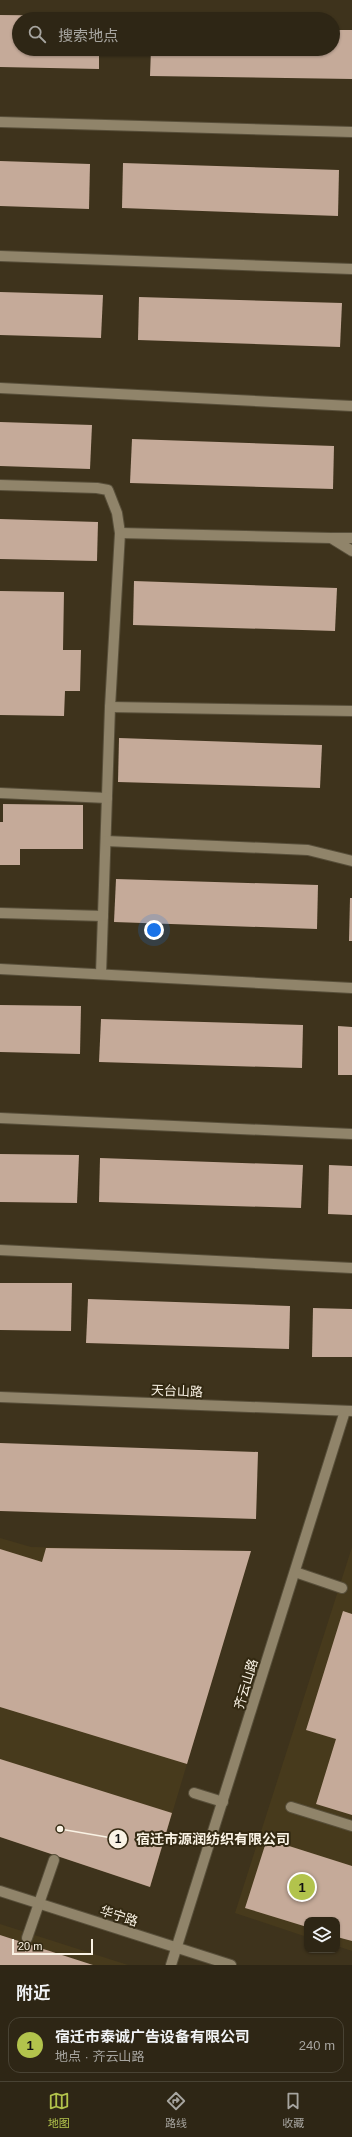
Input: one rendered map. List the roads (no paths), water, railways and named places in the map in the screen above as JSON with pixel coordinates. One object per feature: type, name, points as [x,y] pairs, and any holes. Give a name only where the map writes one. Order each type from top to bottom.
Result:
[{"type":"street","points":[[0,122],[352,132]]},
{"type":"street","points":[[0,256],[352,269]]},
{"type":"street","points":[[0,388],[352,406]]},
{"type":"street","points":[[0,486],[97,488],[108,490],[117,513],[120,533],[110,707],[101,974]]},
{"type":"street","points":[[120,533],[352,538]]},
{"type":"street","points":[[331,538],[352,550]]},
{"type":"street","points":[[110,707],[352,711]]},
{"type":"street","points":[[0,794],[107,798]]},
{"type":"street","points":[[106,841],[308,850],[352,861]]},
{"type":"street","points":[[0,912],[103,916]]},
{"type":"street","points":[[0,969],[352,988]]},
{"type":"street","points":[[0,1118],[352,1134]]},
{"type":"street","points":[[0,1250],[352,1268]]},
{"type":"street","name":"天台山路","points":[[0,1397],[349,1411]]},
{"type":"street","name":"齐云山路","points":[[171,1965],[295,1572],[349,1411]]},
{"type":"street","points":[[295,1572],[342,1588]]},
{"type":"street","points":[[194,1793],[223,1802]]},
{"type":"street","points":[[291,1807],[352,1826]]},
{"type":"street","points":[[27,1938],[54,1860]]},
{"type":"street","name":"华宁路","points":[[0,1891],[231,1965]]},
{"type":"place","name":"宿迁市源润纺织有限公司","points":[[60,1829]]},
{"type":"place","name":"宿迁市泰诚广告设备有限公司","points":[[302,1887]]}]
